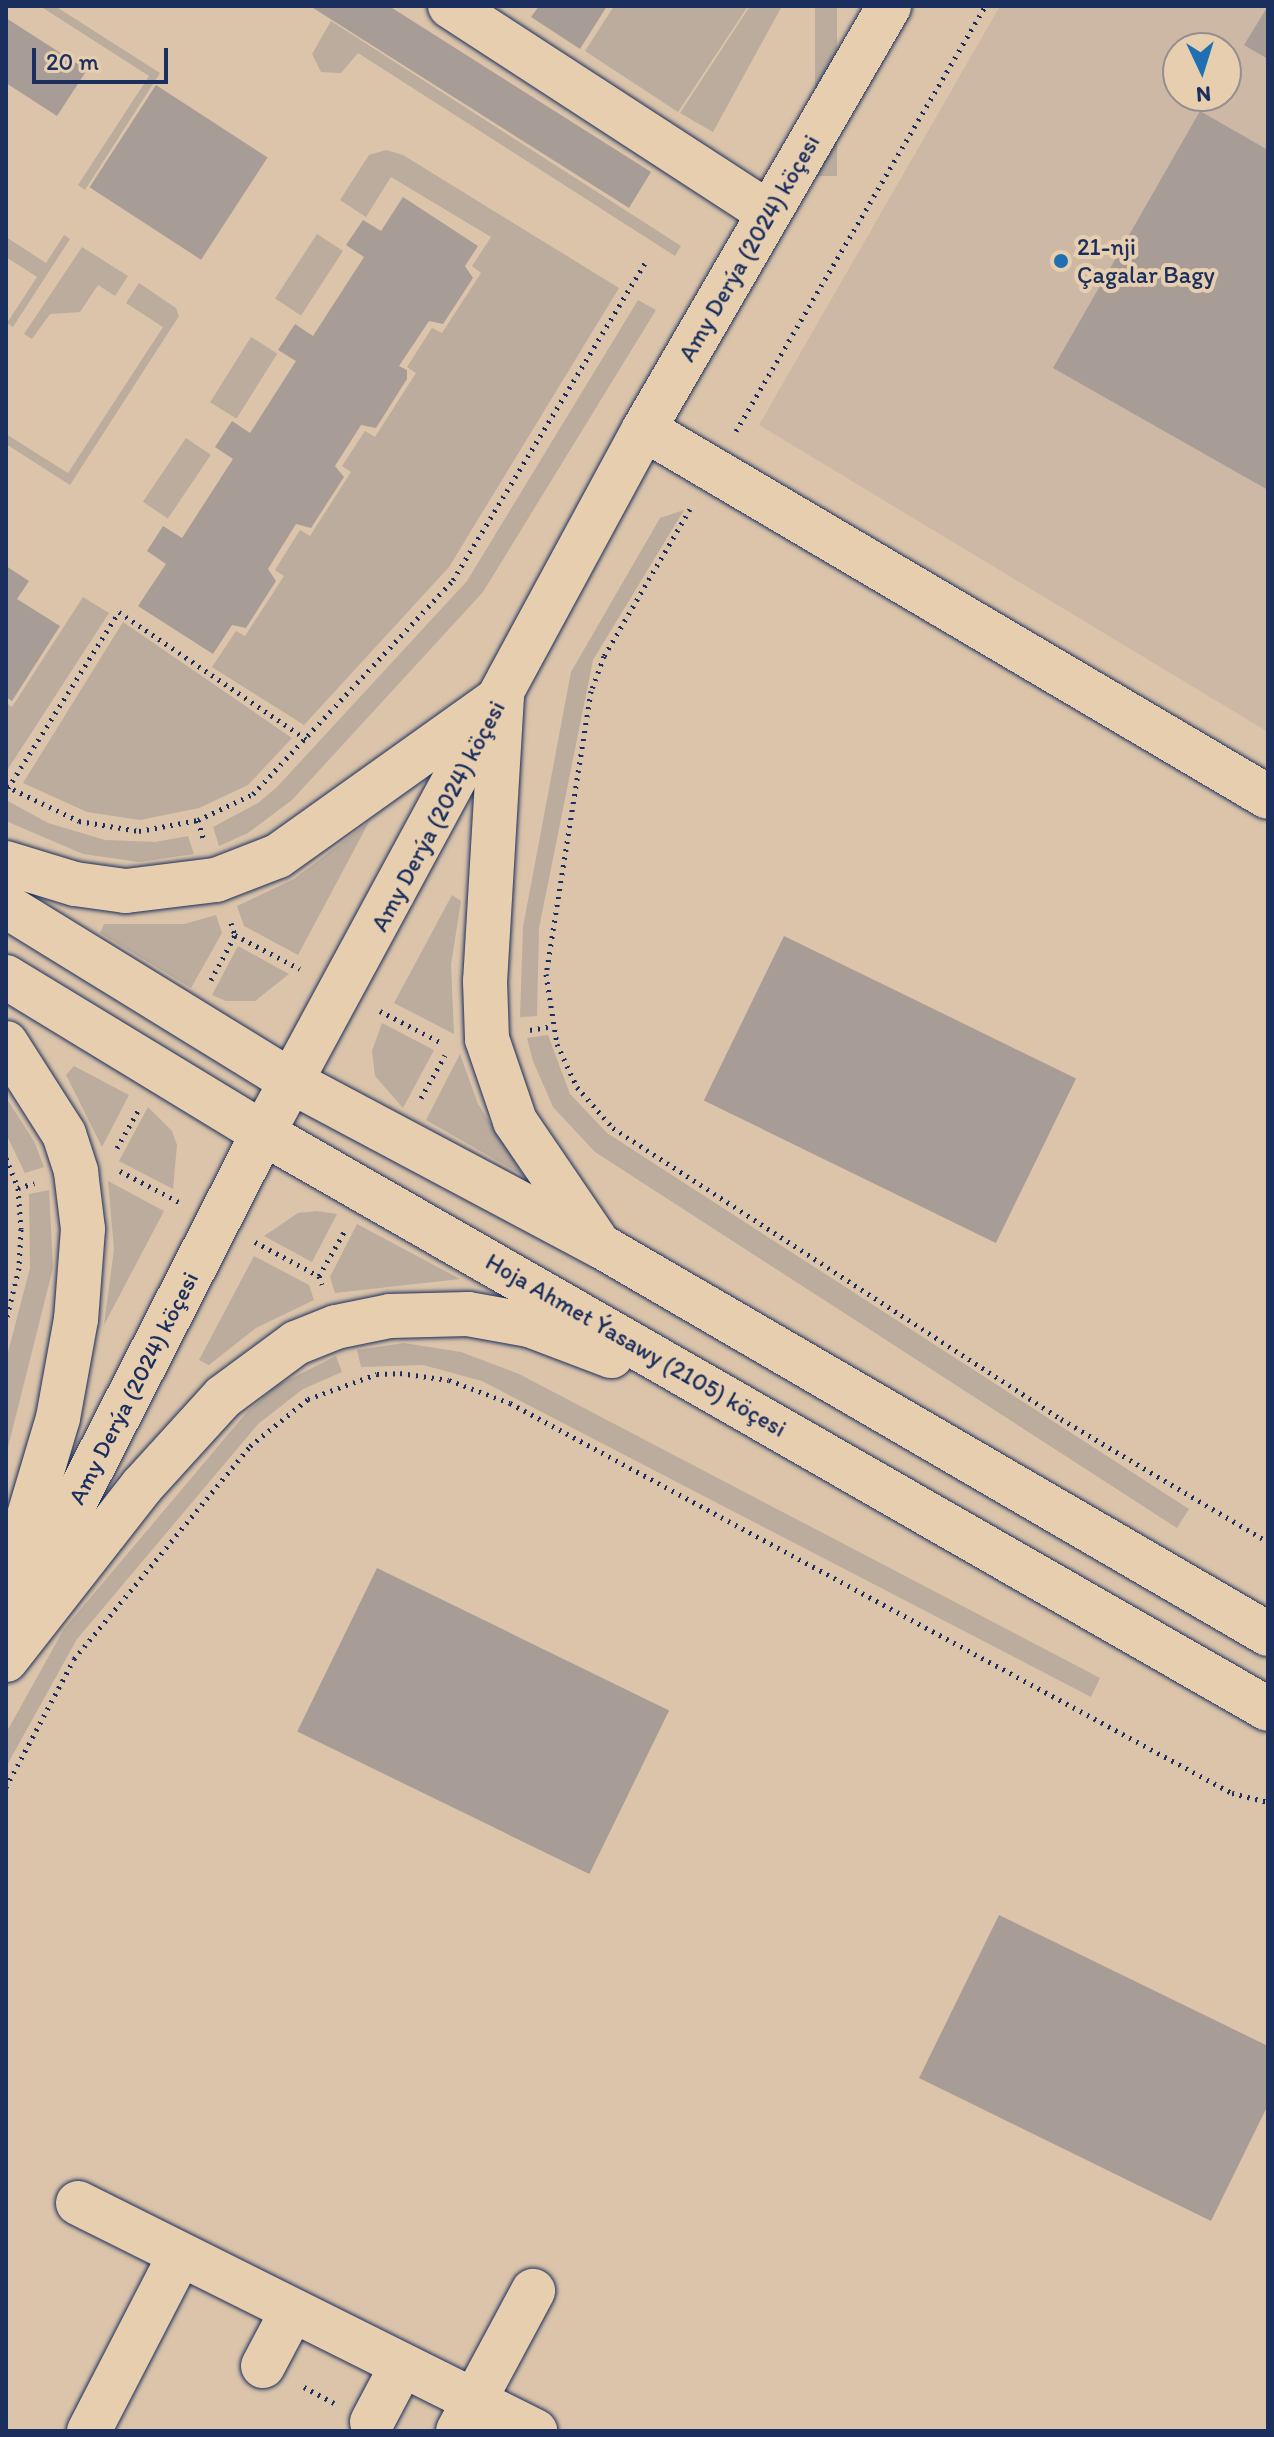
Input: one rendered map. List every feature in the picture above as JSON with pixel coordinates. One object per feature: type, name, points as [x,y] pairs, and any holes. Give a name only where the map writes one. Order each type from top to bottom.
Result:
[{"type":"main road","points":[[450,6],[769,213]]},
{"type":"main road","name":"Amy Derýa (2024) köçesi","points":[[6,1637],[263,1133],[644,429],[889,6]]},
{"type":"main road","points":[[644,429],[715,467],[1268,797]]},
{"type":"main road","points":[[6,863],[75,884],[126,891],[216,880],[278,856],[502,696]]},
{"type":"main road","points":[[502,696],[485,981],[487,1039],[515,1121],[599,1245]]},
{"type":"main road","points":[[6,906],[292,1082],[599,1245],[1268,1634]]},
{"type":"main road","name":"Hoja Ahmet Ýasawy (2105) köçesi","points":[[6,977],[263,1133],[802,1439],[1268,1709]]},
{"type":"main road","points":[[6,1043],[64,1134],[76,1172],[83,1229],[76,1319],[58,1418],[6,1592]]},
{"type":"main road","points":[[6,1660],[142,1486],[223,1397],[296,1343],[336,1327],[390,1316],[468,1314],[529,1325],[649,1371],[802,1439]]},
{"type":"main road","points":[[78,2203],[402,2365],[466,2416],[535,2431]]},
{"type":"main road","points":[[89,2431],[180,2255]]},
{"type":"main road","points":[[466,2416],[533,2291]]},
{"type":"main road","points":[[263,2366],[292,2311]]},
{"type":"main road","points":[[372,2422],[402,2365]]},
{"type":"path","points":[[985,6],[604,656],[591,691],[546,974],[552,1026],[569,1072],[590,1106],[613,1128],[1061,1419],[1268,1542]]},
{"type":"path","points":[[306,739],[119,612],[7,787],[79,821],[139,831],[167,830],[253,794],[306,739],[453,580],[645,263]]},
{"type":"path","points":[[6,1158],[18,1188],[21,1229],[19,1268],[6,1321]]},
{"type":"path","points":[[6,1787],[74,1659],[250,1446],[308,1399],[377,1374],[400,1373],[449,1380],[510,1403],[1232,1793],[1268,1802]]},
{"type":"path","points":[[263,2366],[372,2422]]},
{"type":"shaded area","points":[[40,6],[55,6],[160,73],[85,190],[78,185],[149,76]]},
{"type":"shaded area","points":[[614,6],[748,6],[678,112],[585,51]]},
{"type":"shaded area","points":[[750,6],[782,6],[713,132],[680,113]]},
{"type":"shaded area","points":[[815,6],[837,6],[837,176],[815,176]]},
{"type":"shaded area","name":"21-nji Çagalar Bagy","points":[[1000,6],[1268,6],[1268,732],[759,425]]},
{"type":"shaded area","points":[[331,21],[681,246],[675,256],[358,53],[341,73],[321,72],[312,54]]},
{"type":"shaded area","points":[[386,150],[403,155],[619,288],[449,567],[304,725],[212,667],[236,631],[245,636],[284,576],[275,570],[300,530],[310,536],[351,472],[342,466],[365,431],[375,437],[416,373],[407,367],[432,328],[442,333],[481,273],[472,266],[491,237],[391,177],[366,217],[340,200],[369,155]]},
{"type":"shaded area","points":[[317,234],[343,251],[301,315],[275,299]]},
{"type":"shaded area","points":[[64,235],[70,239],[13,327],[7,323],[37,277],[6,257],[6,237],[46,263]]},
{"type":"shaded area","points":[[82,247],[128,276],[115,296],[98,285],[80,312],[50,314],[32,339],[24,334]]},
{"type":"shaded area","points":[[139,283],[176,308],[179,316],[70,485],[6,444],[6,434],[68,473],[163,327],[126,303]]},
{"type":"shaded area","points":[[638,300],[656,310],[483,592],[292,800],[248,833],[219,846],[213,827],[258,803],[277,787],[467,581]]},
{"type":"shaded area","points":[[251,337],[277,353],[236,419],[210,402]]},
{"type":"shaded area","points":[[186,438],[211,455],[168,519],[143,502]]},
{"type":"shaded area","points":[[684,510],[593,660],[539,928],[537,1016],[520,1017],[523,927],[571,672],[660,518]]},
{"type":"shaded area","points":[[83,597],[109,613],[6,772],[6,703],[12,707]]},
{"type":"shaded area","points":[[123,622],[292,738],[248,785],[199,808],[140,820],[87,812],[23,783]]},
{"type":"shaded area","points":[[6,800],[48,823],[105,840],[155,842],[188,836],[194,854],[139,862],[83,854],[6,821]]},
{"type":"shaded area","points":[[369,822],[298,955],[244,926],[237,906],[294,879]]},
{"type":"shaded area","points":[[452,895],[461,901],[451,965],[454,1034],[394,1003]]},
{"type":"shaded area","points":[[216,915],[222,933],[191,988],[100,933],[104,924],[184,924]]},
{"type":"shaded area","points":[[238,946],[289,974],[255,1001],[226,1001],[212,995]]},
{"type":"shaded area","points":[[382,1023],[434,1050],[403,1108],[375,1076],[372,1051]]},
{"type":"shaded area","points":[[548,1035],[570,1094],[607,1133],[1189,1509],[1177,1528],[595,1152],[553,1107],[533,1061],[527,1038]]},
{"type":"shaded area","points":[[460,1054],[478,1104],[524,1176],[426,1120]]},
{"type":"shaded area","points":[[74,1066],[129,1095],[102,1147],[66,1075]]},
{"type":"shaded area","points":[[6,1098],[34,1141],[44,1167],[25,1173],[6,1134]]},
{"type":"shaded area","points":[[148,1107],[172,1131],[177,1145],[173,1189],[119,1161]]},
{"type":"shaded area","points":[[108,1181],[164,1211],[104,1325],[114,1249]]},
{"type":"shaded area","points":[[49,1190],[53,1268],[6,1455],[6,1360],[30,1268],[29,1194]]},
{"type":"shaded area","points":[[317,1211],[337,1214],[312,1262],[264,1236],[298,1213]]},
{"type":"shaded area","points":[[357,1224],[460,1279],[335,1293],[330,1277]]},
{"type":"shaded area","points":[[254,1256],[309,1285],[314,1300],[256,1328],[209,1365],[199,1360]]},
{"type":"shaded area","points":[[404,1343],[461,1352],[519,1374],[1100,1678],[1091,1697],[482,1381],[423,1365],[361,1367],[357,1350]]},
{"type":"shaded area","points":[[336,1356],[342,1372],[303,1389],[258,1424],[77,1639],[6,1767],[6,1733],[64,1629],[247,1412],[278,1385]]},
{"type":"building","points":[[310,6],[389,6],[651,172],[629,208]]},
{"type":"building","points":[[539,6],[607,6],[580,49],[531,17]]},
{"type":"building","points":[[1268,6],[1268,59],[1244,45]]},
{"type":"building","points":[[6,18],[87,70],[57,116],[6,83]]},
{"type":"building","points":[[156,85],[268,157],[201,260],[90,187]]},
{"type":"building","points":[[1199,112],[1268,150],[1268,490],[1053,368]]},
{"type":"building","points":[[403,197],[478,246],[465,266],[473,278],[443,324],[429,321],[399,366],[407,370],[407,379],[376,428],[361,425],[335,466],[344,477],[311,528],[296,524],[268,569],[276,581],[246,628],[232,625],[213,654],[138,606],[166,564],[147,551],[163,526],[182,538],[233,459],[215,447],[232,421],[250,433],[296,361],[278,350],[295,324],[313,336],[364,257],[346,245],[363,220],[381,231]]},
{"type":"building","points":[[6,566],[29,581],[17,599],[60,626],[12,701],[6,697]]},
{"type":"building","points":[[784,936],[1076,1078],[996,1243],[704,1100]]},
{"type":"building","points":[[377,1568],[669,1710],[589,1874],[297,1732]]},
{"type":"building","points":[[999,1915],[1268,2046],[1268,2105],[1211,2221],[919,2078]]},
{"type":"place","name":"21-nji Çagalar Bagy","points":[[1061,261]]}]
